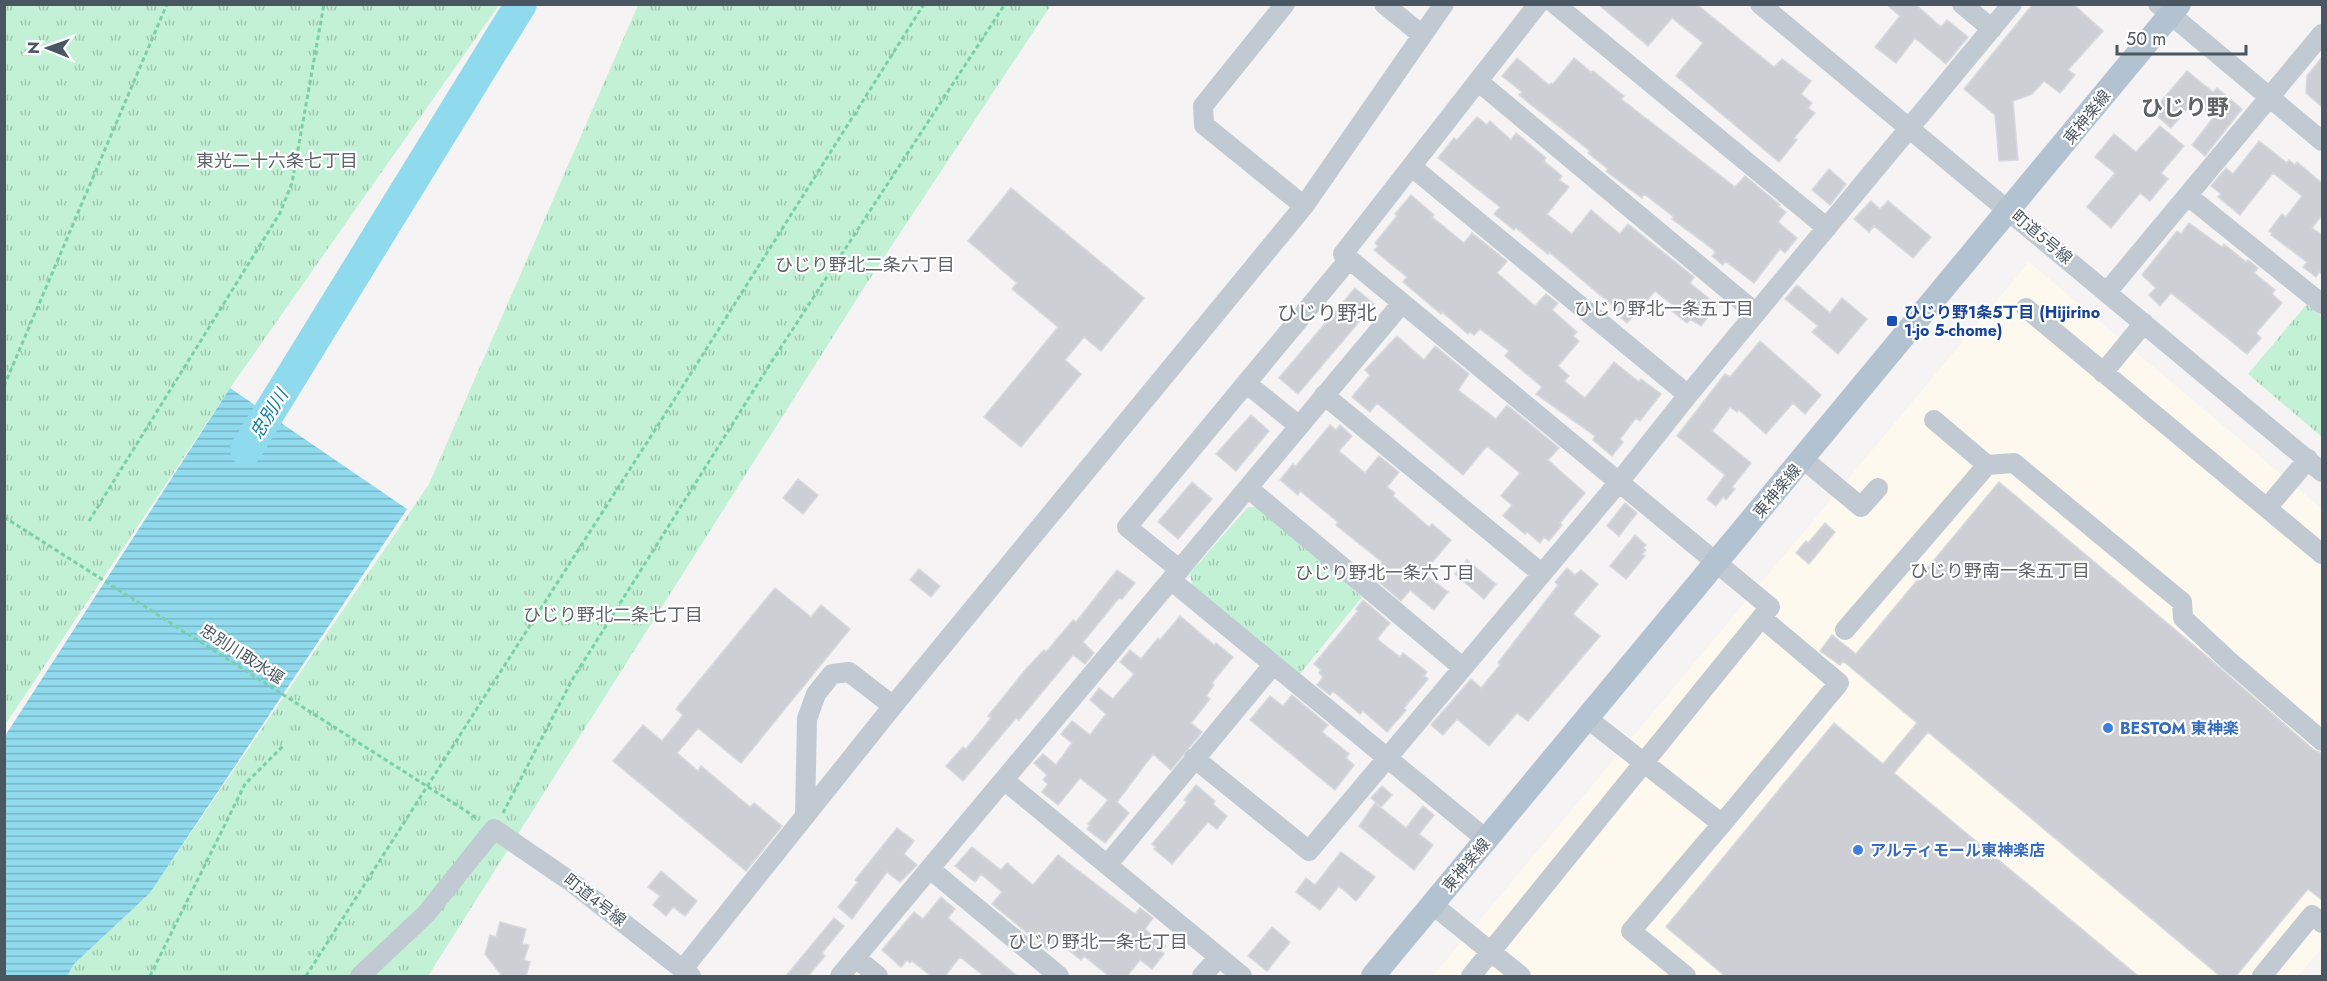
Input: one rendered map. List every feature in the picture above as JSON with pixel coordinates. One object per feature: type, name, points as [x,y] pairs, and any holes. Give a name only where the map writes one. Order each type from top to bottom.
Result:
[{"type":"main road","name":"東神楽線","points":[[1373,976],[2010,211],[2169,8]]},
{"type":"street","points":[[1285,4],[1203,105],[1203,125],[1304,206]]},
{"type":"street","points":[[1384,4],[1422,35]]},
{"type":"street","points":[[687,973],[805,814],[1304,206],[1443,4]]},
{"type":"street","points":[[1471,976],[1770,607],[1343,254],[1538,4]]},
{"type":"street","points":[[1555,4],[1827,228]]},
{"type":"street","name":"町道5号線","points":[[1760,4],[2315,465]]},
{"type":"street","points":[[1962,4],[1992,29]]},
{"type":"street","points":[[1194,758],[1309,851],[1619,482],[1688,394],[2012,4]]},
{"type":"street","points":[[2169,8],[2322,141]]},
{"type":"street","points":[[2107,292],[2322,34]]},
{"type":"street","points":[[1479,82],[1756,314]]},
{"type":"street","points":[[1412,167],[1688,394]]},
{"type":"street","points":[[2188,196],[2322,304]]},
{"type":"street","points":[[1349,259],[1127,527],[1273,665],[1487,840]]},
{"type":"street","points":[[840,976],[1402,303]]},
{"type":"street","points":[[2026,308],[2322,554]]},
{"type":"street","points":[[2103,373],[2144,323]]},
{"type":"street","points":[[1246,383],[1299,426]]},
{"type":"street","points":[[1324,395],[1541,573]]},
{"type":"street","points":[[1934,420],[1987,465],[2014,463],[2182,602],[2183,618],[2322,741]]},
{"type":"street","points":[[1803,459],[1862,507],[1878,488]]},
{"type":"street","points":[[1845,630],[1987,465]]},
{"type":"street","points":[[2267,508],[2315,465]]},
{"type":"street","points":[[1248,488],[1462,667]]},
{"type":"street","points":[[1686,976],[1631,931],[1839,683],[1762,618]]},
{"type":"street","points":[[1107,864],[1273,665]]},
{"type":"street","points":[[805,814],[807,719],[816,693],[832,674],[849,672],[893,706]]},
{"type":"street","points":[[1588,719],[1722,824]]},
{"type":"street","points":[[1004,780],[1242,976]]},
{"type":"street","name":"町道4号線","points":[[494,829],[570,881],[687,973]]},
{"type":"street","points":[[360,976],[426,914],[494,829]]},
{"type":"street","points":[[930,869],[1059,976]]},
{"type":"street","points":[[1433,905],[1521,976]]},
{"type":"street","points":[[2262,976],[2312,915],[2322,923]]},
{"type":"street","points":[[1202,976],[1219,957]]},
{"type":"street","points":[[856,958],[878,976]]},
{"type":"path","points":[[4,386],[167,4]]},
{"type":"path","points":[[89,521],[280,213],[292,183],[324,4]]},
{"type":"path","points":[[306,976],[924,4]]},
{"type":"path","points":[[494,829],[572,680],[772,361],[1005,4]]},
{"type":"path","points":[[4,379],[10,375]]},
{"type":"path","name":"忠別川取水堰","points":[[4,517],[466,811]]},
{"type":"path","points":[[150,976],[245,784],[284,745]]},
{"type":"shaded area","points":[[2029,262],[2322,509],[2322,948],[2298,976],[1433,976]]},
{"type":"green space","points":[[4,5],[499,5],[230,388],[5,725]]},
{"type":"green space","points":[[638,5],[1051,5],[867,283],[428,976],[67,976],[74,964],[150,893],[429,484]]},
{"type":"green space","points":[[2307,304],[2322,317],[2322,437],[2248,374]]},
{"type":"green space","points":[[1248,507],[1258,507],[1362,597],[1300,674],[1192,586],[1190,573]]},
{"type":"water","points":[[230,388],[407,509],[150,893],[74,964],[67,976],[5,976],[5,736]]},
{"type":"building","points":[[1598,4],[1696,4],[1774,67],[1782,59],[1811,81],[1801,94],[1812,103],[1808,108],[1815,113],[1794,138],[1797,140],[1779,162],[1676,76],[1703,43],[1672,18],[1648,46]]},
{"type":"building","points":[[1886,4],[1915,4],[1941,27],[1947,20],[1968,37],[1946,64],[1915,38],[1896,63],[1875,47],[1900,16]]},
{"type":"building","points":[[2033,4],[2073,4],[2103,31],[2068,70],[2075,75],[2060,93],[2044,81],[2032,94],[2013,101],[2018,160],[1999,161],[1995,115],[1964,89]]},
{"type":"building","points":[[2322,57],[2322,107],[2306,93],[2307,76]]},
{"type":"building","points":[[1517,58],[1549,85],[1553,84],[1574,58],[1624,96],[1621,99],[1735,187],[1745,176],[1786,212],[1778,222],[1797,238],[1785,253],[1780,249],[1754,283],[1725,261],[1723,265],[1712,256],[1715,253],[1714,250],[1672,219],[1674,217],[1644,194],[1642,198],[1606,171],[1608,169],[1588,153],[1590,151],[1519,95],[1522,92],[1502,76]]},
{"type":"building","points":[[2187,71],[2213,92],[2217,88],[2242,109],[2205,156],[2192,145],[2213,118],[2194,101],[2171,128],[2152,112]]},
{"type":"building","points":[[1477,117],[1487,125],[1490,121],[1511,140],[1516,133],[1546,158],[1544,161],[1562,176],[1559,180],[1569,187],[1547,214],[1572,234],[1591,210],[1620,234],[1628,224],[1694,277],[1690,283],[1717,305],[1701,326],[1690,319],[1687,323],[1672,311],[1675,307],[1655,291],[1627,323],[1611,309],[1613,306],[1549,252],[1548,254],[1516,228],[1514,230],[1494,214],[1500,207],[1438,158],[1454,138],[1457,140]]},
{"type":"building","points":[[2160,126],[2184,146],[2161,173],[2168,179],[2150,201],[2140,193],[2111,228],[2087,207],[2115,173],[2095,157],[2114,134],[2136,152]]},
{"type":"building","points":[[2259,141],[2287,163],[2289,160],[2295,165],[2297,162],[2322,183],[2322,215],[2312,228],[2322,235],[2322,274],[2319,272],[2316,277],[2303,267],[2307,262],[2271,235],[2269,231],[2282,214],[2286,217],[2302,196],[2273,173],[2240,215],[2218,197],[2221,194],[2211,186],[2226,168],[2233,174]]},
{"type":"building","points":[[1829,169],[1846,184],[1830,205],[1812,190]]},
{"type":"building","points":[[1011,188],[1144,298],[1101,351],[1084,337],[1065,360],[1081,374],[1021,447],[984,417],[1058,327],[1012,289],[1017,283],[968,241]]},
{"type":"building","points":[[1411,195],[1434,215],[1432,217],[1464,243],[1472,233],[1507,261],[1497,273],[1535,306],[1546,294],[1558,303],[1552,310],[1577,332],[1573,336],[1579,341],[1558,366],[1569,376],[1564,381],[1585,398],[1614,362],[1639,382],[1641,379],[1661,394],[1640,421],[1636,418],[1620,439],[1623,442],[1612,456],[1593,440],[1595,436],[1536,394],[1542,387],[1505,356],[1509,351],[1480,329],[1474,335],[1470,332],[1468,334],[1442,312],[1441,314],[1403,282],[1407,277],[1374,250],[1378,246],[1375,243]]},
{"type":"building","points":[[1871,201],[1880,209],[1888,201],[1931,237],[1913,258],[1874,226],[1869,232],[1854,219]]},
{"type":"building","points":[[2189,223],[2222,247],[2224,244],[2246,262],[2248,260],[2258,268],[2254,273],[2275,290],[2272,294],[2282,303],[2256,333],[2261,338],[2247,354],[2171,293],[2160,306],[2149,295],[2156,288],[2142,275],[2177,231],[2181,234]]},
{"type":"building","points":[[1797,285],[1830,313],[1842,298],[1867,319],[1838,354],[1812,332],[1818,326],[1785,299]]},
{"type":"building","points":[[1355,288],[1374,304],[1298,394],[1279,378]]},
{"type":"building","points":[[1397,336],[1424,360],[1435,346],[1469,374],[1458,390],[1496,419],[1507,405],[1559,448],[1548,460],[1585,493],[1560,523],[1562,525],[1549,541],[1544,537],[1540,543],[1503,516],[1512,505],[1501,496],[1520,473],[1487,446],[1463,475],[1377,403],[1370,412],[1352,397],[1370,375],[1365,370]]},
{"type":"building","points":[[1760,341],[1821,395],[1805,414],[1793,403],[1766,434],[1739,410],[1737,412],[1730,407],[1712,431],[1751,463],[1732,487],[1735,489],[1726,500],[1723,497],[1716,506],[1707,499],[1725,475],[1677,436],[1725,374],[1730,377]]},
{"type":"building","points":[[1251,415],[1269,431],[1236,471],[1216,454]]},
{"type":"building","points":[[1330,425],[1336,430],[1340,425],[1352,436],[1339,451],[1365,473],[1379,456],[1399,472],[1387,487],[1395,493],[1393,496],[1429,527],[1432,524],[1451,540],[1423,573],[1448,592],[1434,610],[1410,590],[1401,601],[1372,576],[1382,562],[1336,525],[1338,522],[1300,491],[1298,495],[1280,480],[1293,464],[1295,467]]},
{"type":"building","points":[[798,479],[818,495],[803,514],[783,498]]},
{"type":"building","points":[[1192,482],[1212,499],[1178,539],[1158,522]]},
{"type":"building","name":"BESTOM 東神楽","points":[[1999,482],[2203,653],[2314,750],[2322,753],[2322,900],[2308,889],[2236,976],[2220,976],[1928,732],[1894,773],[2138,976],[1725,976],[1666,927],[1834,723],[1883,764],[1917,723],[1843,661],[1840,665],[1820,651],[1832,635],[1856,654]]},
{"type":"building","points":[[1625,503],[1637,513],[1619,536],[1607,526]]},
{"type":"building","points":[[1825,523],[1835,532],[1809,564],[1796,553]]},
{"type":"building","points":[[1635,535],[1646,545],[1643,548],[1646,550],[1642,554],[1645,556],[1626,579],[1610,566]]},
{"type":"building","points":[[1467,560],[1496,584],[1484,599],[1455,574]]},
{"type":"building","points":[[1567,568],[1575,575],[1581,570],[1598,584],[1573,614],[1600,636],[1528,721],[1517,713],[1489,746],[1457,719],[1443,735],[1431,725],[1471,679],[1481,688],[1558,585],[1555,582]]},
{"type":"building","points":[[919,569],[940,586],[931,597],[910,580]]},
{"type":"building","points":[[1117,570],[1135,583],[1122,599],[1119,598],[1083,642],[1094,653],[1085,664],[1073,655],[1019,720],[1016,718],[963,781],[946,766],[963,747],[966,749],[991,718],[988,716],[1026,669],[1044,650],[1046,652],[1073,620],[1076,622]]},
{"type":"building","points":[[775,588],[811,617],[821,605],[850,629],[741,763],[698,728],[677,753],[698,771],[701,766],[750,807],[754,803],[782,826],[746,871],[613,761],[643,725],[662,741],[683,715],[676,709]]},
{"type":"building","points":[[1363,600],[1390,623],[1377,639],[1400,657],[1403,653],[1427,672],[1424,676],[1428,679],[1387,732],[1363,711],[1360,714],[1333,691],[1330,695],[1317,685],[1323,677],[1319,673],[1321,670],[1314,664],[1358,611],[1356,609]]},
{"type":"building","points":[[1180,616],[1214,645],[1216,643],[1233,657],[1212,683],[1214,685],[1206,696],[1210,699],[1191,723],[1202,732],[1171,770],[1153,754],[1117,802],[1129,813],[1105,843],[1087,829],[1090,825],[1088,824],[1108,800],[1080,778],[1058,805],[1042,792],[1048,784],[1043,780],[1047,775],[1034,763],[1043,754],[1056,765],[1072,743],[1061,734],[1072,721],[1090,735],[1106,714],[1090,700],[1099,688],[1113,699],[1134,674],[1120,662],[1130,650],[1141,659]]},
{"type":"building","points":[[1292,695],[1328,725],[1322,732],[1349,754],[1346,758],[1354,765],[1335,790],[1250,720],[1270,696],[1283,706]]},
{"type":"building","points":[[1196,785],[1215,801],[1213,804],[1227,816],[1217,829],[1208,822],[1172,864],[1154,849],[1156,847],[1152,844],[1187,802],[1184,800]]},
{"type":"building","points":[[1382,786],[1392,795],[1381,807],[1371,798]]},
{"type":"building","points":[[1375,803],[1406,828],[1423,806],[1434,815],[1419,834],[1433,845],[1414,870],[1359,826]]},
{"type":"building","points":[[897,828],[914,841],[904,854],[917,865],[900,882],[887,872],[852,919],[838,907],[858,882],[855,880]]},
{"type":"building","points":[[972,847],[1001,870],[1007,863],[1033,885],[1058,855],[1135,914],[1140,908],[1153,918],[1145,929],[1166,946],[1162,951],[1164,954],[1152,969],[1140,960],[1127,976],[1109,976],[1084,956],[1081,960],[1056,940],[1048,950],[992,904],[1002,892],[981,874],[975,882],[955,866]]},
{"type":"building","points":[[1341,852],[1375,877],[1356,901],[1339,886],[1320,910],[1296,892],[1306,878],[1315,885]]},
{"type":"building","points":[[661,871],[697,901],[685,916],[673,907],[666,916],[653,905],[660,896],[648,887]]},
{"type":"building","points":[[941,897],[955,909],[948,918],[1017,976],[984,976],[960,957],[945,976],[931,976],[912,961],[910,963],[907,960],[901,967],[882,950],[914,912],[923,919]]},
{"type":"building","points":[[834,918],[844,926],[822,953],[825,956],[808,976],[786,976]]},
{"type":"building","points":[[500,922],[526,929],[522,944],[529,945],[524,960],[530,962],[526,976],[502,976],[485,954],[490,935],[496,937]]},
{"type":"building","points":[[1272,927],[1290,942],[1267,971],[1248,956]]},
{"type":"waterway","name":"忠別川","points":[[246,450],[521,4]]},
{"type":"place","name":"ひじり野1条5丁目 (Hijirino 1-jo 5-chome)","points":[[1892,321]]},
{"type":"place","name":"BESTOM 東神楽","points":[[2108,728]]},
{"type":"place","name":"アルティモール東神楽店","points":[[1858,850]]},
{"type":"district","name":"ひじり野","points":[[2185,107]]},
{"type":"district","name":"東光二十六条七丁目","points":[[277,161]]},
{"type":"district","name":"ひじり野北二条六丁目","points":[[865,265]]},
{"type":"district","name":"ひじり野北一条五丁目","points":[[1664,309]]},
{"type":"district","name":"ひじり野北","points":[[1327,313]]},
{"type":"district","name":"ひじり野南一条五丁目","points":[[2000,571]]},
{"type":"district","name":"ひじり野北一条六丁目","points":[[1385,573]]},
{"type":"district","name":"ひじり野北二条七丁目","points":[[613,615]]},
{"type":"district","name":"ひじり野北一条七丁目","points":[[1098,942]]}]
